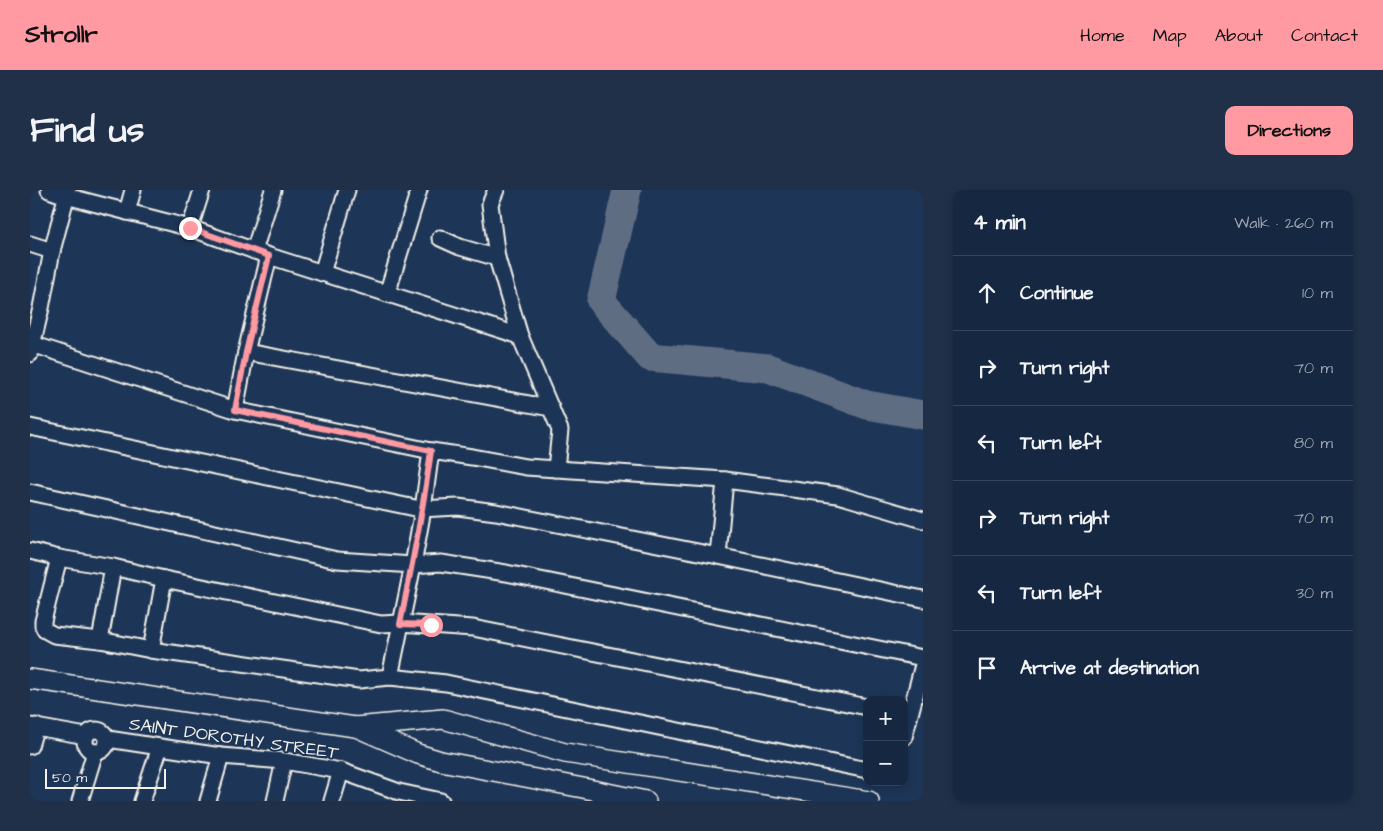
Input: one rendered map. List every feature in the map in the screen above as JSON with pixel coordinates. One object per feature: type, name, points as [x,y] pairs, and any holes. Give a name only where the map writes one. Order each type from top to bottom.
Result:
[{"type":"street","points":[[49,190],[67,193],[127,212],[190,228],[269,256],[520,336]]},
{"type":"street","points":[[127,212],[133,190]]},
{"type":"street","points":[[190,228],[202,190]]},
{"type":"street","points":[[254,251],[273,190]]},
{"type":"street","points":[[322,273],[348,190]]},
{"type":"street","points":[[386,294],[419,190]]},
{"type":"street","points":[[496,190],[490,204],[497,258],[520,336],[560,430],[556,469]]},
{"type":"street","points":[[67,193],[36,307],[31,349],[235,410],[431,451],[472,456],[526,468],[725,480],[838,495],[923,520]]},
{"type":"street","points":[[440,238],[460,247],[497,258]]},
{"type":"street","points":[[30,244],[52,251]]},
{"type":"street","points":[[235,410],[246,352],[269,256]]},
{"type":"street","points":[[246,352],[551,408]]},
{"type":"street","points":[[30,427],[410,507],[423,509],[458,507],[478,509],[718,556],[923,599]]},
{"type":"street","points":[[390,677],[413,565],[431,451]]},
{"type":"street","points":[[718,556],[725,480]]},
{"type":"street","points":[[30,492],[337,560],[413,565],[440,563],[506,573],[923,658]]},
{"type":"street","points":[[30,551],[381,624],[473,628],[863,706]]},
{"type":"street","points":[[59,558],[43,621],[45,630],[54,635],[100,640],[151,650],[359,680],[390,677],[446,683],[863,769]]},
{"type":"street","points":[[100,640],[113,567]]},
{"type":"street","points":[[151,650],[164,580]]},
{"type":"street","points":[[908,712],[923,666]]},
{"type":"street","points":[[30,678],[355,727],[443,719],[565,753],[869,801]]},
{"type":"street","points":[[30,746],[33,726],[86,736]]},
{"type":"street","points":[[355,727],[418,754],[442,761],[646,801]]},
{"type":"street","points":[[98,729],[104,732],[108,739],[107,746],[102,751],[95,752],[88,749],[85,743],[86,736],[91,730],[98,729]]},
{"type":"street","name":"SAINT DOROTHY STREET","points":[[108,739],[341,771],[397,796],[441,801]]},
{"type":"street","points":[[142,801],[160,747]]},
{"type":"street","points":[[80,801],[95,752]]},
{"type":"street","points":[[208,801],[221,756]]},
{"type":"street","points":[[275,801],[284,762]]},
{"type":"street","points":[[332,801],[341,771]]},
{"type":"waterway","points":[[627,190],[601,301],[650,357],[768,368],[867,405],[923,415]]},
{"type":"route","points":[[190,228],[269,256],[246,352],[235,410],[431,451],[413,565],[400,624],[431,625]]}]
